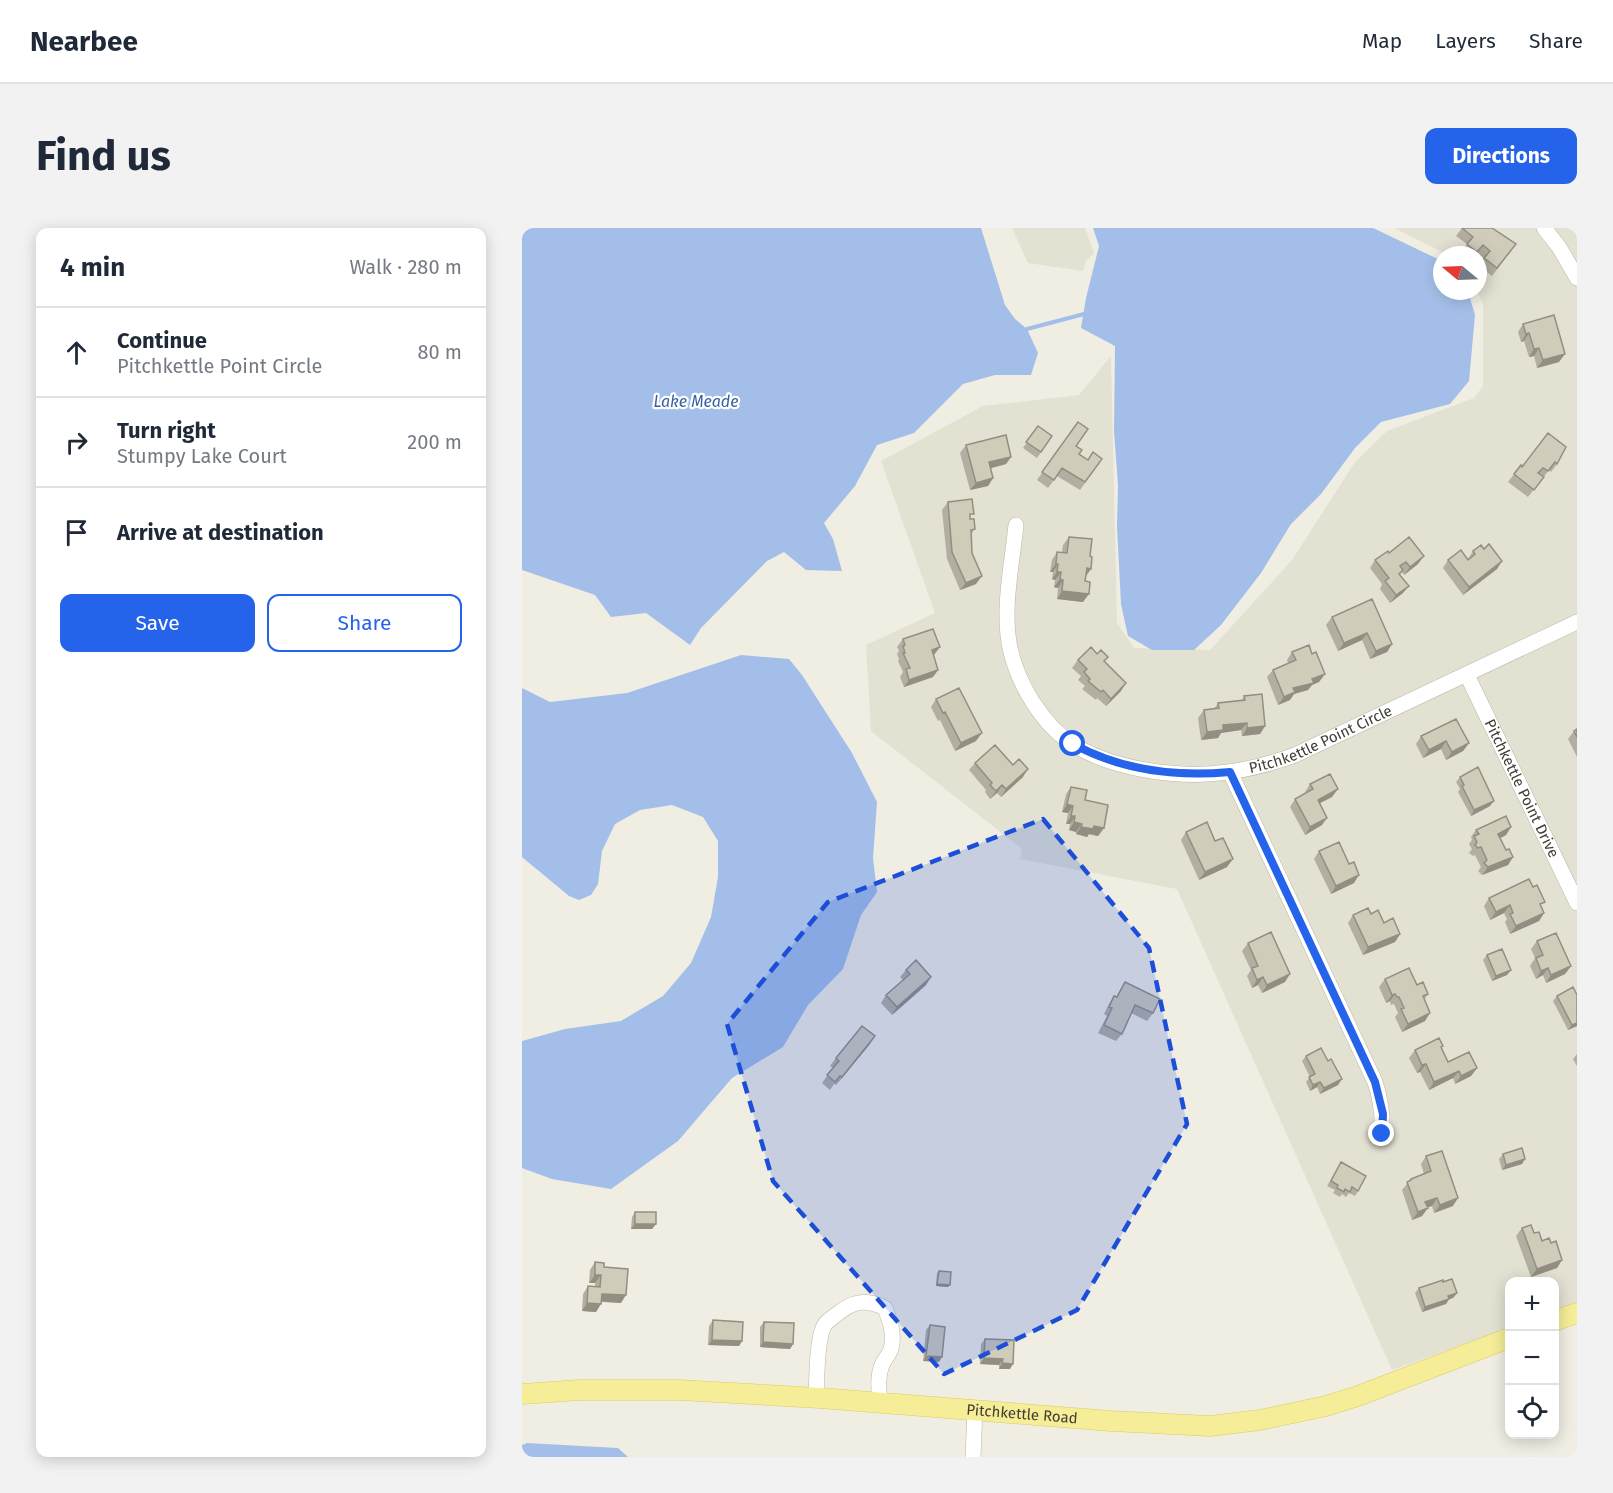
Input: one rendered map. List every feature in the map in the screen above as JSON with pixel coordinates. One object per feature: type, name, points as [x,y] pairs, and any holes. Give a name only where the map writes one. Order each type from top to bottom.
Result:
[{"type":"main road","points":[[1559,1320],[1577,1313]]},
{"type":"main road","name":"Pitchkettle Road","points":[[522,1394],[579,1390],[658,1389],[1210,1426],[1314,1410],[1359,1396],[1505,1340]]},
{"type":"street","points":[[1544,228],[1559,247],[1577,278]]},
{"type":"street","name":"Pitchkettle Point Circle","points":[[1016,525],[1007,610],[1010,648],[1023,684],[1046,719],[1073,744],[1112,762],[1170,773],[1230,772],[1264,765],[1306,751],[1577,622]]},
{"type":"street","name":"Pitchkettle Point Drive","points":[[1467,675],[1577,903]]},
{"type":"street","points":[[1230,772],[1375,1082],[1383,1114],[1382,1134]]},
{"type":"street","points":[[816,1398],[820,1335],[824,1324],[850,1304],[861,1301],[885,1308],[891,1322],[891,1350],[881,1366],[880,1403]]},
{"type":"street","points":[[973,1457],[975,1410]]},
{"type":"highlighted area","points":[[1043,819],[1149,948],[1187,1124],[1077,1310],[944,1374],[773,1181],[727,1024],[828,902]]},
{"type":"shaded area","points":[[1012,228],[1085,228],[1094,253],[1086,261],[1083,271],[1028,263]]},
{"type":"shaded area","points":[[1394,228],[1577,228],[1577,1303],[1559,1310],[1559,1277],[1505,1277],[1505,1329],[1392,1370],[1177,889],[1020,859],[1022,849],[871,731],[866,645],[935,613],[881,461],[983,406],[1079,395],[1111,356],[1117,623],[1134,648],[1210,650],[1292,560],[1355,462],[1387,431],[1474,398],[1483,386],[1481,300],[1487,300],[1487,246],[1433,248]]},
{"type":"water","name":"Lake Meade","points":[[522,228],[981,228],[1005,305],[1015,319],[1027,329],[1038,353],[1031,375],[995,375],[963,384],[914,433],[877,445],[855,486],[824,523],[833,539],[842,571],[806,570],[784,552],[767,561],[701,628],[690,645],[646,613],[611,617],[595,595],[522,570]]},
{"type":"water","points":[[1093,228],[1373,228],[1433,257],[1433,300],[1471,300],[1475,315],[1469,381],[1450,404],[1381,422],[1355,448],[1321,494],[1291,524],[1261,573],[1221,625],[1194,650],[1152,650],[1128,636],[1121,604],[1117,526],[1118,485],[1114,431],[1115,346],[1081,328],[1099,246]]},
{"type":"water","points":[[741,655],[789,659],[802,675],[852,753],[877,802],[873,858],[877,892],[861,915],[843,969],[808,1005],[783,1047],[732,1078],[678,1141],[611,1189],[552,1179],[522,1168],[522,1041],[565,1029],[621,1021],[663,996],[691,963],[711,917],[718,877],[718,841],[703,817],[672,805],[640,810],[615,824],[602,851],[598,884],[591,895],[579,900],[569,896],[522,857],[522,688],[550,702],[627,693]]},
{"type":"water","points":[[527,1443],[618,1448],[628,1457],[522,1457],[522,1445]]},
{"type":"building","points":[[1462,228],[1492,228],[1516,244],[1497,268],[1487,260],[1490,251],[1487,246],[1467,244],[1473,237]]},
{"type":"building","points":[[1554,315],[1565,354],[1543,360],[1539,348],[1534,349],[1529,333],[1526,334],[1523,324]]},
{"type":"building","points":[[1078,422],[1088,429],[1076,446],[1082,450],[1079,454],[1088,460],[1093,452],[1102,459],[1085,482],[1062,468],[1054,480],[1042,472]]},
{"type":"building","points":[[1038,426],[1052,436],[1041,452],[1026,442]]},
{"type":"building","points":[[1548,433],[1566,447],[1557,464],[1555,462],[1548,471],[1543,468],[1538,473],[1544,477],[1534,490],[1514,474]]},
{"type":"building","points":[[1006,435],[1011,457],[989,462],[993,478],[976,483],[966,445]]},
{"type":"building","points":[[972,499],[974,514],[970,514],[970,519],[974,519],[975,529],[971,530],[972,553],[982,576],[966,583],[952,552],[948,502]]},
{"type":"building","points":[[1069,537],[1092,539],[1091,569],[1087,568],[1085,581],[1090,582],[1089,594],[1062,591],[1061,572],[1057,572],[1057,552],[1067,553]]},
{"type":"building","points":[[1409,537],[1424,556],[1410,567],[1406,562],[1400,566],[1403,570],[1399,574],[1409,586],[1396,595],[1385,581],[1389,578],[1375,560],[1388,551],[1389,553]]},
{"type":"building","points":[[1489,544],[1502,561],[1469,587],[1448,560],[1461,550],[1468,560],[1475,554],[1473,551],[1481,545],[1484,549]]},
{"type":"building","points":[[1372,599],[1392,644],[1376,651],[1367,633],[1344,643],[1332,617]]},
{"type":"building","points":[[933,629],[940,647],[932,650],[938,670],[909,680],[906,669],[910,668],[903,653],[905,653],[903,646],[905,645],[903,639]]},
{"type":"building","points":[[1309,645],[1312,654],[1316,652],[1325,674],[1312,679],[1314,683],[1293,688],[1295,692],[1284,697],[1273,670],[1296,660],[1292,652]]},
{"type":"building","points":[[1091,647],[1097,654],[1101,650],[1108,657],[1104,661],[1126,683],[1111,699],[1103,690],[1101,692],[1088,681],[1090,679],[1084,672],[1087,669],[1078,660]]},
{"type":"building","points":[[959,688],[982,733],[961,743],[936,699]]},
{"type":"building","points":[[1262,694],[1265,726],[1247,728],[1247,723],[1223,725],[1223,730],[1207,732],[1204,710],[1219,708],[1218,703],[1245,700],[1244,696]]},
{"type":"building","points":[[1456,719],[1469,743],[1452,752],[1446,741],[1429,750],[1421,736]]},
{"type":"building","points":[[995,745],[1013,765],[1019,759],[1028,769],[1006,789],[1002,785],[996,791],[975,763]]},
{"type":"building","points":[[1478,767],[1494,801],[1474,810],[1460,777]]},
{"type":"building","points":[[1330,774],[1338,789],[1318,800],[1327,818],[1310,827],[1295,799],[1313,789],[1310,784]]},
{"type":"building","points":[[1071,787],[1087,790],[1085,800],[1108,805],[1104,828],[1081,827],[1082,824],[1074,822],[1075,816],[1071,816],[1073,806],[1067,804]]},
{"type":"building","points":[[1506,816],[1511,827],[1498,834],[1506,850],[1509,849],[1513,857],[1488,867],[1484,863],[1487,860],[1481,847],[1478,848],[1475,845],[1477,842],[1474,836],[1479,834],[1476,830]]},
{"type":"building","points":[[1207,822],[1215,841],[1223,838],[1233,859],[1205,872],[1186,832]]},
{"type":"building","points":[[1339,842],[1349,864],[1354,862],[1359,875],[1336,886],[1319,851]]},
{"type":"building","points":[[1529,879],[1533,887],[1537,885],[1545,902],[1540,904],[1544,913],[1516,926],[1510,914],[1513,913],[1510,905],[1496,912],[1489,898]]},
{"type":"building","points":[[1368,908],[1371,914],[1378,910],[1384,923],[1393,918],[1400,934],[1368,947],[1353,915]]},
{"type":"building","points":[[1271,932],[1290,974],[1267,985],[1263,977],[1257,980],[1252,968],[1258,966],[1248,943]]},
{"type":"building","points":[[1556,933],[1571,966],[1551,975],[1548,968],[1541,971],[1536,958],[1543,955],[1537,941]]},
{"type":"building","points":[[1502,949],[1511,970],[1496,976],[1487,955]]},
{"type":"building","points":[[916,960],[931,977],[897,1007],[886,995],[910,974],[906,970]]},
{"type":"building","points":[[1409,968],[1417,985],[1423,982],[1428,994],[1423,996],[1430,1013],[1408,1024],[1401,1009],[1404,1008],[1399,997],[1392,995],[1385,979]]},
{"type":"building","points":[[1125,982],[1160,999],[1153,1013],[1135,1005],[1122,1034],[1104,1025],[1112,1008],[1109,1007],[1114,996],[1117,997]]},
{"type":"building","points":[[1573,987],[1577,995],[1577,1023],[1572,1025],[1557,996]]},
{"type":"building","points":[[862,1026],[875,1036],[842,1077],[840,1076],[835,1082],[827,1075],[839,1061],[836,1058]]},
{"type":"building","points":[[1439,1038],[1448,1062],[1469,1052],[1477,1068],[1461,1076],[1459,1071],[1434,1082],[1426,1064],[1422,1065],[1415,1050]]},
{"type":"building","points":[[1321,1048],[1328,1061],[1331,1059],[1342,1079],[1324,1088],[1320,1082],[1313,1085],[1309,1077],[1315,1074],[1306,1056]]},
{"type":"building","points":[[1522,1148],[1525,1159],[1506,1165],[1503,1154]]},
{"type":"building","points":[[1442,1151],[1458,1198],[1440,1205],[1437,1198],[1425,1202],[1428,1208],[1418,1212],[1407,1182],[1431,1171],[1426,1156]]},
{"type":"building","points":[[1341,1162],[1366,1176],[1358,1191],[1352,1187],[1350,1192],[1345,1189],[1344,1192],[1331,1181]]},
{"type":"building","points":[[635,1212],[656,1212],[656,1224],[635,1224]]},
{"type":"building","points":[[1531,1225],[1534,1233],[1539,1232],[1542,1241],[1549,1238],[1551,1243],[1556,1241],[1562,1260],[1537,1269],[1522,1228]]},
{"type":"building","points":[[595,1262],[604,1263],[604,1267],[628,1269],[626,1295],[602,1294],[601,1304],[587,1303],[588,1286],[600,1287],[601,1275],[595,1275]]},
{"type":"building","points":[[939,1271],[951,1272],[950,1285],[937,1284]]},
{"type":"building","points":[[1452,1279],[1457,1293],[1448,1296],[1449,1299],[1425,1307],[1419,1288]]},
{"type":"building","points":[[713,1320],[743,1322],[742,1341],[712,1340]]},
{"type":"building","points":[[764,1322],[794,1323],[793,1344],[763,1342]]},
{"type":"building","points":[[930,1325],[945,1327],[942,1357],[926,1356]]},
{"type":"building","points":[[985,1339],[1014,1340],[1013,1364],[1002,1363],[1003,1359],[984,1358]]},
{"type":"waterway","points":[[1027,329],[1084,314]]},
{"type":"route","points":[[1073,744],[1112,762],[1146,770],[1207,774],[1230,772],[1375,1082],[1383,1114],[1382,1134]]}]
